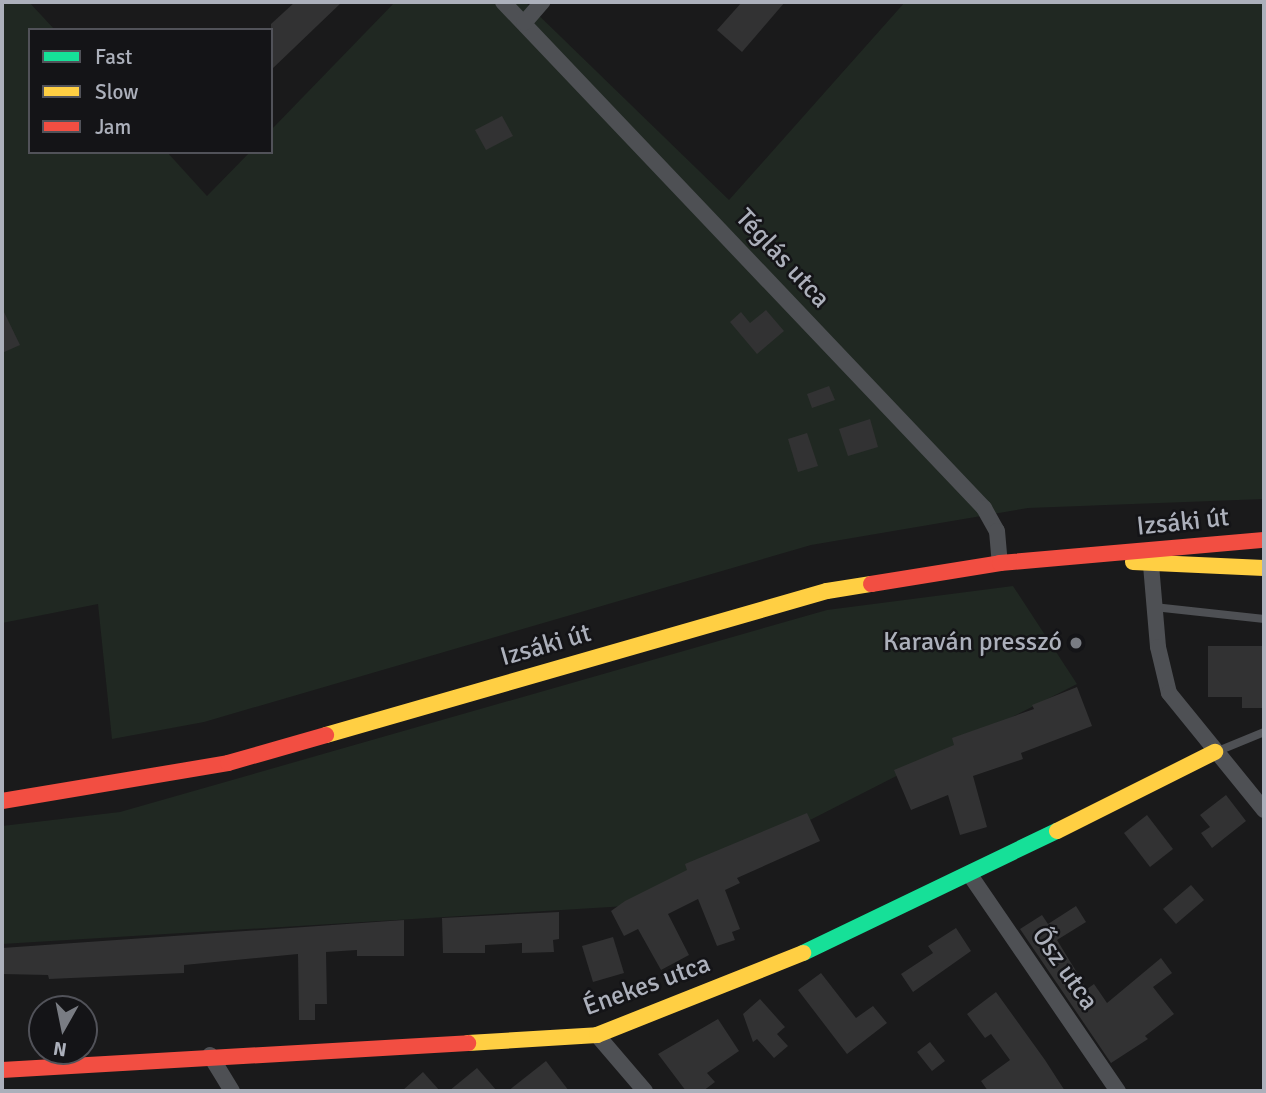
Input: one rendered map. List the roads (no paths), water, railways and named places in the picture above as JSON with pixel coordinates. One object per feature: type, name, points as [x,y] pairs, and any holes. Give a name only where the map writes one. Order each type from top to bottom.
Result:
[{"type":"main road","name":"Izsáki út","points":[[2,801],[228,763],[827,591],[1000,564],[1108,557],[1264,540]]},
{"type":"main road","name":"Izsáki út","points":[[1108,557],[1151,565],[1259,568]]},
{"type":"main road","name":"Énekes utca","points":[[2,1070],[210,1055],[597,1035],[779,964],[970,875],[1215,752]]},
{"type":"street","name":"Téglás utca","points":[[503,2],[984,508],[997,531],[1000,564]]},
{"type":"street","points":[[524,23],[542,2]]},
{"type":"street","points":[[1151,565],[1154,607],[1169,693],[1264,810]]},
{"type":"street","name":"Ősz utca","points":[[970,875],[1118,1091]]},
{"type":"street","points":[[597,1035],[645,1091]]},
{"type":"street","points":[[210,1055],[232,1091]]},
{"type":"lane","points":[[1154,607],[1264,619]]},
{"type":"lane","points":[[1215,752],[1264,732]]},
{"type":"place","name":"Karaván presszó","points":[[1076,643]]}]
